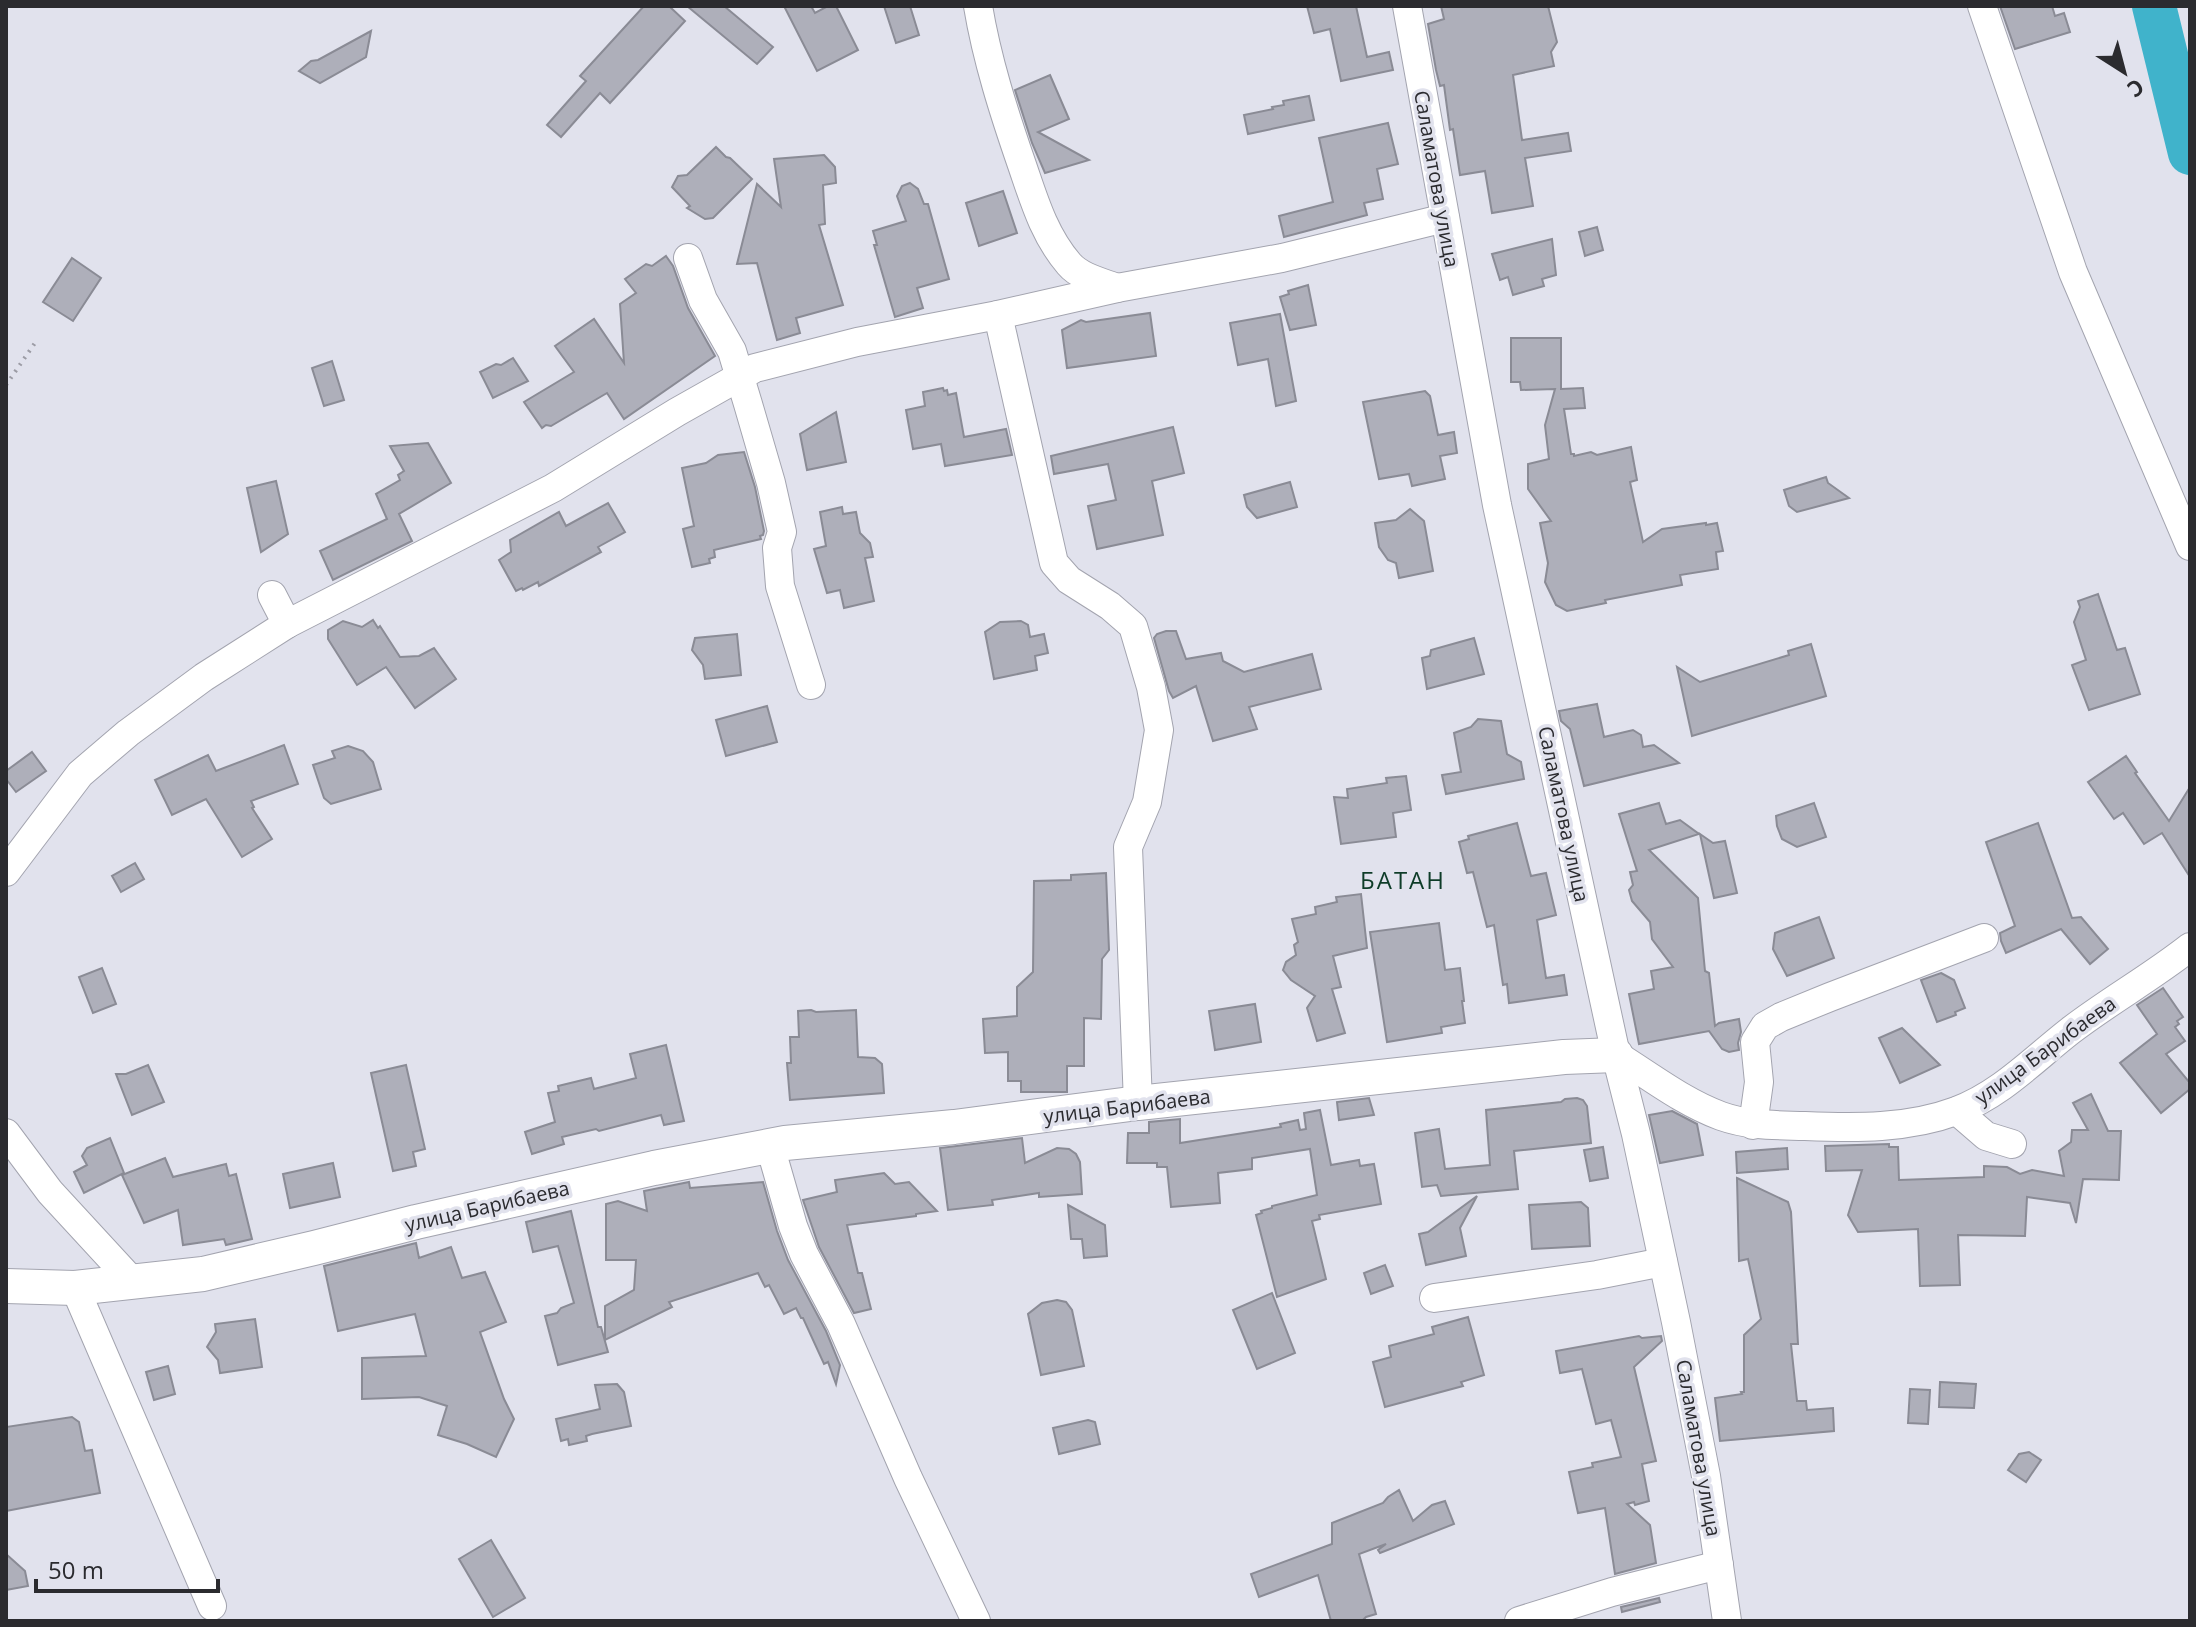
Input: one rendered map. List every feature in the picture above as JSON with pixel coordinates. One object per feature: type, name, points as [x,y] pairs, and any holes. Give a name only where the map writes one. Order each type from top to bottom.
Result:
[{"type":"street","points":[[978,6],[984,45],[1044,227],[1070,266],[1090,279],[1117,288]]},
{"type":"street","name":"Саламатова улица","points":[[1407,6],[1497,505],[1663,1262],[1706,1476],[1727,1621]]},
{"type":"street","points":[[1982,6],[2073,272],[2190,546]]},
{"type":"street","points":[[6,872],[80,774],[128,733],[204,677],[287,624],[553,488],[755,368],[857,342],[1117,288],[1282,258],[1445,218]]},
{"type":"street","points":[[688,258],[703,300],[732,351],[771,483],[782,532],[777,548],[780,586],[811,685]]},
{"type":"street","points":[[998,315],[1054,563],[1069,580],[1110,606],[1133,626],[1151,687],[1159,730],[1147,802],[1128,847],[1138,1103]]},
{"type":"street","points":[[272,595],[287,624]]},
{"type":"street","points":[[1753,1125],[1759,1082],[1755,1042],[1765,1026],[1830,997],[1984,938]]},
{"type":"street","name":"улица Барибаева","points":[[6,1286],[75,1288],[203,1274],[654,1168],[770,1146],[1564,1057],[1616,1055],[1694,1105],[1753,1125],[1848,1128],[1903,1124],[1957,1111],[1982,1098],[2028,1067],[2070,1031],[2188,950]]},
{"type":"street","points":[[1957,1111],[1986,1136],[2012,1144]]},
{"type":"street","points":[[6,1133],[50,1192],[132,1281]]},
{"type":"street","points":[[770,1146],[786,1205],[804,1254],[841,1324],[908,1478],[976,1621]]},
{"type":"street","points":[[1434,1298],[1597,1275],[1663,1262]]},
{"type":"street","points":[[75,1288],[212,1606]]},
{"type":"street","points":[[1519,1621],[1612,1592],[1719,1565]]},
{"type":"path","points":[[6,385],[37,340]]},
{"type":"building","points":[[644,6],[669,6],[685,21],[610,103],[600,93],[561,137],[547,125],[586,81],[580,76]]},
{"type":"building","points":[[687,6],[724,6],[773,47],[757,64]]},
{"type":"building","points":[[784,6],[811,6],[815,13],[828,6],[836,6],[858,50],[817,71]]},
{"type":"building","points":[[884,6],[910,6],[919,35],[896,43]]},
{"type":"building","points":[[1307,6],[1356,6],[1367,57],[1389,52],[1393,70],[1341,81],[1330,29],[1314,33]]},
{"type":"building","points":[[1441,6],[1548,6],[1557,42],[1551,52],[1554,66],[1513,75],[1522,140],[1568,133],[1571,151],[1525,158],[1533,206],[1492,213],[1485,171],[1460,175],[1444,85],[1440,86],[1428,24],[1444,19]]},
{"type":"building","points":[[2000,6],[2052,6],[2055,16],[2064,13],[2070,32],[2015,49]]},
{"type":"building","points":[[371,31],[366,57],[320,83],[299,71],[311,61]]},
{"type":"building","points":[[1050,75],[1069,119],[1038,132],[1089,160],[1045,173],[1015,90]]},
{"type":"building","points":[[1309,96],[1314,120],[1248,134],[1244,115],[1273,109],[1284,105],[1283,101]]},
{"type":"building","points":[[1388,123],[1398,164],[1377,169],[1383,199],[1364,203],[1367,215],[1284,237],[1279,216],[1333,202],[1319,138]]},
{"type":"building","points":[[716,147],[752,179],[713,218],[705,219],[687,208],[690,206],[672,187],[678,176],[687,175]]},
{"type":"building","points":[[824,155],[835,167],[836,183],[823,185],[825,224],[819,225],[843,305],[796,318],[800,333],[777,340],[757,263],[737,264],[757,184],[781,207],[774,159]]},
{"type":"building","points":[[910,183],[918,189],[924,204],[928,204],[949,279],[917,288],[923,308],[895,317],[874,245],[877,245],[873,231],[906,221],[897,196],[902,186]]},
{"type":"building","points":[[1003,191],[1017,233],[979,246],[966,203]]},
{"type":"building","points":[[1597,227],[1603,250],[1585,256],[1579,232]]},
{"type":"building","points":[[1552,239],[1556,275],[1542,279],[1544,286],[1513,295],[1508,277],[1500,280],[1492,254]]},
{"type":"building","points":[[666,256],[673,266],[688,308],[715,356],[624,419],[607,393],[551,426],[542,428],[524,402],[574,372],[555,346],[594,319],[624,363],[620,304],[636,293],[625,279],[646,264],[652,266]]},
{"type":"building","points":[[72,258],[101,278],[73,321],[43,302]]},
{"type":"building","points":[[1308,285],[1316,325],[1290,330],[1280,297]]},
{"type":"building","points":[[1150,313],[1156,356],[1067,368],[1062,330],[1081,320],[1086,322]]},
{"type":"building","points":[[1280,314],[1296,401],[1276,406],[1268,359],[1238,365],[1230,323]]},
{"type":"building","points":[[1511,338],[1561,338],[1561,389],[1583,388],[1585,408],[1564,409],[1571,454],[1591,452],[1597,455],[1631,447],[1637,480],[1630,482],[1643,542],[1662,529],[1717,523],[1723,551],[1716,552],[1718,569],[1680,575],[1682,585],[1605,600],[1606,603],[1567,611],[1556,605],[1545,582],[1548,563],[1540,523],[1551,521],[1528,489],[1528,464],[1549,459],[1545,425],[1555,389],[1521,390],[1520,382],[1511,382]]},
{"type":"building","points":[[513,358],[528,381],[493,398],[480,372]]},
{"type":"building","points":[[332,361],[344,400],[324,406],[312,368]]},
{"type":"building","points":[[943,388],[948,395],[956,393],[964,437],[1006,429],[1012,455],[945,466],[941,444],[913,449],[906,410],[925,406],[923,392]]},
{"type":"building","points":[[1425,391],[1430,396],[1438,435],[1454,432],[1457,453],[1440,456],[1445,479],[1412,486],[1409,474],[1379,479],[1363,402]]},
{"type":"building","points":[[836,412],[846,462],[807,470],[800,434]]},
{"type":"building","points":[[1173,427],[1184,473],[1152,481],[1163,535],[1097,549],[1088,506],[1116,500],[1108,464],[1054,474],[1051,456]]},
{"type":"building","points":[[428,443],[451,483],[399,514],[412,541],[333,580],[320,551],[387,519],[376,494],[400,480],[398,475],[404,471],[390,446]]},
{"type":"building","points":[[744,452],[755,487],[763,535],[761,539],[714,550],[715,557],[709,559],[710,563],[692,567],[683,529],[694,526],[682,468],[706,463],[718,455]]},
{"type":"building","points":[[1826,477],[1828,483],[1849,498],[1797,512],[1789,506],[1784,490]]},
{"type":"building","points":[[276,481],[288,534],[261,552],[247,488]]},
{"type":"building","points":[[1290,482],[1297,507],[1257,518],[1247,507],[1244,495]]},
{"type":"building","points":[[608,503],[625,532],[598,547],[601,552],[539,586],[538,582],[516,591],[499,560],[511,552],[510,540],[559,512],[566,526]]},
{"type":"building","points":[[842,507],[843,514],[856,512],[860,533],[870,543],[873,557],[865,558],[874,601],[844,608],[840,590],[827,593],[814,549],[826,546],[820,512]]},
{"type":"building","points":[[1410,509],[1424,521],[1433,571],[1399,578],[1396,563],[1388,560],[1379,547],[1375,523],[1396,520]]},
{"type":"building","points":[[2098,594],[2117,650],[2125,648],[2140,694],[2089,710],[2072,665],[2086,660],[2074,622],[2080,607],[2078,601]]},
{"type":"building","points":[[373,620],[400,657],[419,656],[434,648],[456,679],[415,708],[386,667],[357,685],[328,639],[328,630],[343,621],[362,627]]},
{"type":"building","points":[[1021,621],[1028,625],[1030,637],[1044,634],[1048,653],[1035,656],[1037,670],[994,679],[985,632],[1000,622]]},
{"type":"building","points":[[1166,631],[1176,631],[1186,659],[1221,653],[1223,661],[1244,672],[1312,654],[1321,689],[1249,707],[1257,729],[1213,741],[1196,686],[1173,698],[1169,691],[1154,638]]},
{"type":"building","points":[[737,634],[741,675],[705,679],[703,665],[692,650],[695,638]]},
{"type":"building","points":[[1474,638],[1484,674],[1427,689],[1422,658],[1430,656],[1431,650]]},
{"type":"building","points":[[1811,644],[1826,696],[1692,736],[1677,667],[1700,682],[1789,655],[1788,651]]},
{"type":"building","points":[[1597,704],[1604,737],[1633,730],[1641,735],[1643,747],[1654,745],[1679,763],[1584,786],[1570,729],[1561,721],[1559,711]]},
{"type":"building","points":[[767,706],[777,742],[726,756],[716,720]]},
{"type":"building","points":[[1478,719],[1501,721],[1507,754],[1521,762],[1524,779],[1446,794],[1442,775],[1461,772],[1454,733],[1471,727]]},
{"type":"building","points":[[284,745],[298,784],[251,801],[252,808],[272,839],[242,857],[206,799],[172,815],[155,780],[208,755],[216,771]]},
{"type":"building","points":[[348,746],[363,751],[373,762],[381,789],[331,804],[324,798],[313,765],[335,758],[332,751]]},
{"type":"building","points":[[32,752],[46,771],[16,792],[6,779],[6,771]]},
{"type":"building","points":[[2126,756],[2169,821],[2190,787],[2190,877],[2162,833],[2144,844],[2123,813],[2114,819],[2088,782]]},
{"type":"building","points":[[1406,776],[1411,810],[1393,813],[1396,837],[1341,844],[1334,797],[1348,798],[1347,789],[1387,783],[1386,778]]},
{"type":"building","points":[[1659,803],[1666,824],[1680,820],[1699,834],[1649,850],[1698,898],[1705,971],[1709,973],[1715,1026],[1739,1019],[1739,1050],[1729,1052],[1722,1049],[1709,1031],[1639,1044],[1629,994],[1654,989],[1651,971],[1673,967],[1652,939],[1650,922],[1632,901],[1630,872],[1637,871],[1619,814]]},
{"type":"building","points":[[1814,803],[1826,837],[1797,847],[1782,839],[1776,816]]},
{"type":"building","points":[[1517,823],[1531,876],[1546,873],[1556,915],[1537,920],[1546,978],[1564,975],[1567,995],[1509,1003],[1507,984],[1503,985],[1494,925],[1487,927],[1473,872],[1467,873],[1459,842],[1469,839],[1468,836]]},
{"type":"building","points":[[2038,823],[2072,918],[2081,917],[2108,949],[2090,964],[2061,929],[2006,953],[2001,941],[2000,933],[2015,926],[1986,842]]},
{"type":"building","points":[[1700,834],[1713,843],[1725,841],[1737,893],[1714,898]]},
{"type":"building","points":[[135,863],[144,879],[121,892],[112,876]]},
{"type":"building","points":[[1106,873],[1109,950],[1102,959],[1101,1019],[1084,1018],[1084,1066],[1067,1066],[1067,1092],[1021,1092],[1021,1081],[1008,1081],[1008,1052],[985,1053],[983,1019],[1017,1016],[1017,987],[1033,972],[1034,881],[1071,880],[1071,875]]},
{"type":"building","points":[[1361,894],[1367,948],[1333,956],[1341,987],[1332,989],[1345,1033],[1317,1041],[1307,1008],[1315,996],[1291,980],[1283,970],[1286,962],[1296,955],[1294,945],[1298,942],[1292,919],[1316,914],[1315,907],[1337,902],[1336,897]]},
{"type":"building","points":[[1819,917],[1834,958],[1787,976],[1773,949],[1775,933]]},
{"type":"building","points":[[1439,923],[1445,970],[1460,968],[1465,1023],[1441,1027],[1442,1033],[1387,1042],[1370,932]]},
{"type":"building","points":[[102,968],[116,1004],[93,1013],[79,977]]},
{"type":"building","points":[[1941,973],[1954,980],[1965,1008],[1937,1022],[1921,980]]},
{"type":"building","points":[[2163,988],[2183,1017],[2175,1027],[2185,1041],[2166,1054],[2190,1083],[2190,1089],[2161,1113],[2120,1063],[2157,1034],[2137,1005]]},
{"type":"building","points":[[1255,1004],[1261,1042],[1215,1050],[1209,1011]]},
{"type":"building","points":[[856,1010],[858,1057],[875,1058],[882,1064],[884,1093],[790,1100],[787,1063],[791,1063],[790,1037],[799,1037],[798,1011]]},
{"type":"building","points":[[1902,1028],[1940,1065],[1900,1083],[1879,1038]]},
{"type":"building","points":[[666,1045],[684,1121],[664,1125],[661,1115],[599,1131],[596,1129],[562,1137],[564,1144],[532,1154],[525,1132],[555,1122],[548,1093],[559,1091],[558,1086],[591,1078],[594,1089],[636,1078],[630,1054]]},
{"type":"building","points":[[148,1065],[164,1102],[132,1115],[116,1074],[126,1074]]},
{"type":"building","points":[[406,1065],[425,1149],[413,1152],[416,1166],[393,1171],[371,1073]]},
{"type":"building","points":[[2091,1094],[2108,1131],[2121,1131],[2119,1180],[2083,1179],[2076,1223],[2070,1203],[2027,1197],[2025,1236],[1958,1235],[1960,1285],[1920,1286],[1918,1229],[1858,1232],[1848,1215],[1862,1170],[1826,1171],[1825,1146],[1889,1144],[1889,1147],[1898,1147],[1899,1180],[1984,1177],[1984,1166],[2007,1167],[2020,1174],[2032,1170],[2064,1176],[2059,1151],[2071,1142],[2072,1130],[2088,1130],[2073,1103]]},
{"type":"building","points":[[1369,1098],[1374,1115],[1339,1120],[1337,1102]]},
{"type":"building","points":[[1577,1098],[1587,1106],[1591,1143],[1514,1151],[1518,1189],[1441,1196],[1437,1185],[1422,1187],[1415,1133],[1439,1129],[1445,1169],[1490,1165],[1486,1110]]},
{"type":"building","points":[[1320,1110],[1331,1165],[1359,1160],[1360,1166],[1374,1164],[1381,1204],[1319,1215],[1320,1219],[1312,1221],[1326,1279],[1277,1297],[1256,1215],[1272,1206],[1317,1195],[1310,1149],[1252,1158],[1252,1169],[1218,1173],[1220,1203],[1171,1207],[1167,1167],[1157,1167],[1157,1163],[1127,1163],[1128,1133],[1149,1133],[1149,1122],[1180,1119],[1180,1143],[1281,1127],[1280,1124],[1298,1120],[1300,1130],[1306,1129],[1304,1113]]},
{"type":"building","points":[[1672,1111],[1697,1124],[1703,1155],[1660,1163],[1649,1115]]},
{"type":"building","points":[[110,1138],[124,1173],[84,1193],[74,1172],[87,1165],[82,1156],[87,1148]]},
{"type":"building","points":[[1022,1138],[1025,1163],[1057,1148],[1069,1149],[1076,1154],[1080,1162],[1082,1194],[1039,1197],[1039,1193],[992,1200],[993,1205],[948,1210],[940,1148]]},
{"type":"building","points":[[1603,1147],[1608,1178],[1590,1181],[1584,1150]]},
{"type":"building","points":[[1787,1148],[1788,1169],[1737,1173],[1736,1152]]},
{"type":"building","points":[[165,1158],[173,1177],[226,1164],[229,1176],[236,1174],[252,1239],[226,1245],[224,1239],[183,1245],[178,1210],[144,1223],[122,1175]]},
{"type":"building","points":[[333,1163],[340,1197],[290,1208],[283,1174]]},
{"type":"building","points":[[884,1173],[895,1184],[909,1182],[937,1211],[847,1225],[858,1273],[862,1273],[871,1309],[854,1313],[819,1247],[803,1200],[837,1192],[835,1180]]},
{"type":"building","points":[[1737,1178],[1788,1202],[1798,1344],[1791,1344],[1797,1401],[1806,1401],[1807,1410],[1833,1408],[1834,1431],[1720,1441],[1715,1398],[1744,1392],[1744,1335],[1761,1319],[1748,1259],[1739,1261]]},
{"type":"building","points":[[689,1182],[690,1188],[763,1182],[788,1260],[826,1331],[840,1365],[836,1384],[828,1362],[824,1364],[796,1308],[784,1314],[769,1285],[765,1287],[758,1273],[669,1302],[672,1307],[605,1340],[605,1306],[634,1290],[636,1260],[606,1260],[606,1204],[618,1201],[647,1211],[644,1191]]},
{"type":"building","points":[[1477,1196],[1460,1228],[1466,1256],[1426,1265],[1419,1234],[1428,1232]]},
{"type":"building","points":[[1581,1202],[1588,1208],[1590,1246],[1532,1249],[1529,1205]]},
{"type":"building","points":[[1068,1205],[1105,1225],[1107,1256],[1084,1258],[1082,1239],[1071,1239]]},
{"type":"building","points":[[571,1211],[598,1327],[601,1327],[608,1352],[558,1365],[545,1316],[574,1303],[558,1246],[533,1252],[526,1222]]},
{"type":"building","points":[[416,1243],[419,1258],[451,1247],[462,1278],[485,1272],[506,1322],[480,1332],[514,1419],[496,1457],[438,1435],[447,1406],[419,1397],[362,1399],[362,1358],[426,1356],[415,1314],[338,1331],[324,1266]]},
{"type":"building","points":[[1385,1265],[1393,1286],[1371,1294],[1364,1273]]},
{"type":"building","points":[[1272,1293],[1295,1353],[1257,1369],[1233,1310]]},
{"type":"building","points":[[1066,1302],[1072,1310],[1084,1366],[1041,1375],[1028,1314],[1042,1303]]},
{"type":"building","points":[[1468,1317],[1484,1375],[1461,1382],[1463,1386],[1385,1407],[1373,1362],[1391,1357],[1389,1346],[1434,1334],[1432,1327]]},
{"type":"building","points":[[255,1319],[262,1367],[220,1373],[218,1360],[207,1347],[216,1332],[215,1324]]},
{"type":"building","points":[[1639,1336],[1661,1336],[1662,1341],[1634,1367],[1656,1461],[1642,1464],[1649,1501],[1627,1504],[1650,1525],[1656,1563],[1615,1574],[1605,1508],[1578,1513],[1569,1472],[1621,1457],[1611,1420],[1596,1424],[1582,1369],[1560,1373],[1556,1351]]},
{"type":"building","points":[[168,1366],[175,1394],[154,1400],[146,1372]]},
{"type":"building","points":[[1940,1382],[1976,1384],[1974,1408],[1939,1407]]},
{"type":"building","points":[[617,1384],[624,1392],[631,1426],[592,1434],[586,1436],[587,1441],[569,1445],[568,1439],[561,1441],[556,1419],[600,1409],[595,1385]]},
{"type":"building","points":[[1910,1389],[1930,1390],[1928,1424],[1908,1423]]},
{"type":"building","points":[[72,1417],[79,1422],[85,1451],[92,1450],[100,1493],[6,1511],[6,1427]]},
{"type":"building","points":[[1088,1420],[1095,1422],[1100,1444],[1059,1454],[1053,1428]]},
{"type":"building","points":[[2029,1452],[2041,1460],[2026,1482],[2008,1470],[2019,1454]]},
{"type":"building","points":[[1399,1490],[1413,1521],[1432,1505],[1445,1501],[1454,1524],[1380,1553],[1378,1550],[1386,1544],[1359,1554],[1376,1614],[1362,1621],[1331,1621],[1318,1575],[1259,1597],[1251,1574],[1332,1544],[1332,1523],[1383,1503]]},
{"type":"building","points":[[491,1540],[525,1598],[493,1617],[459,1559]]},
{"type":"building","points":[[6,1554],[25,1571],[28,1586],[6,1590]]},
{"type":"building","points":[[1659,1598],[1660,1602],[1622,1612],[1621,1607]]},
{"type":"waterway","points":[[2154,6],[2190,153]]},
{"type":"district","name":"БАТАН","points":[[1403,879]]}]
